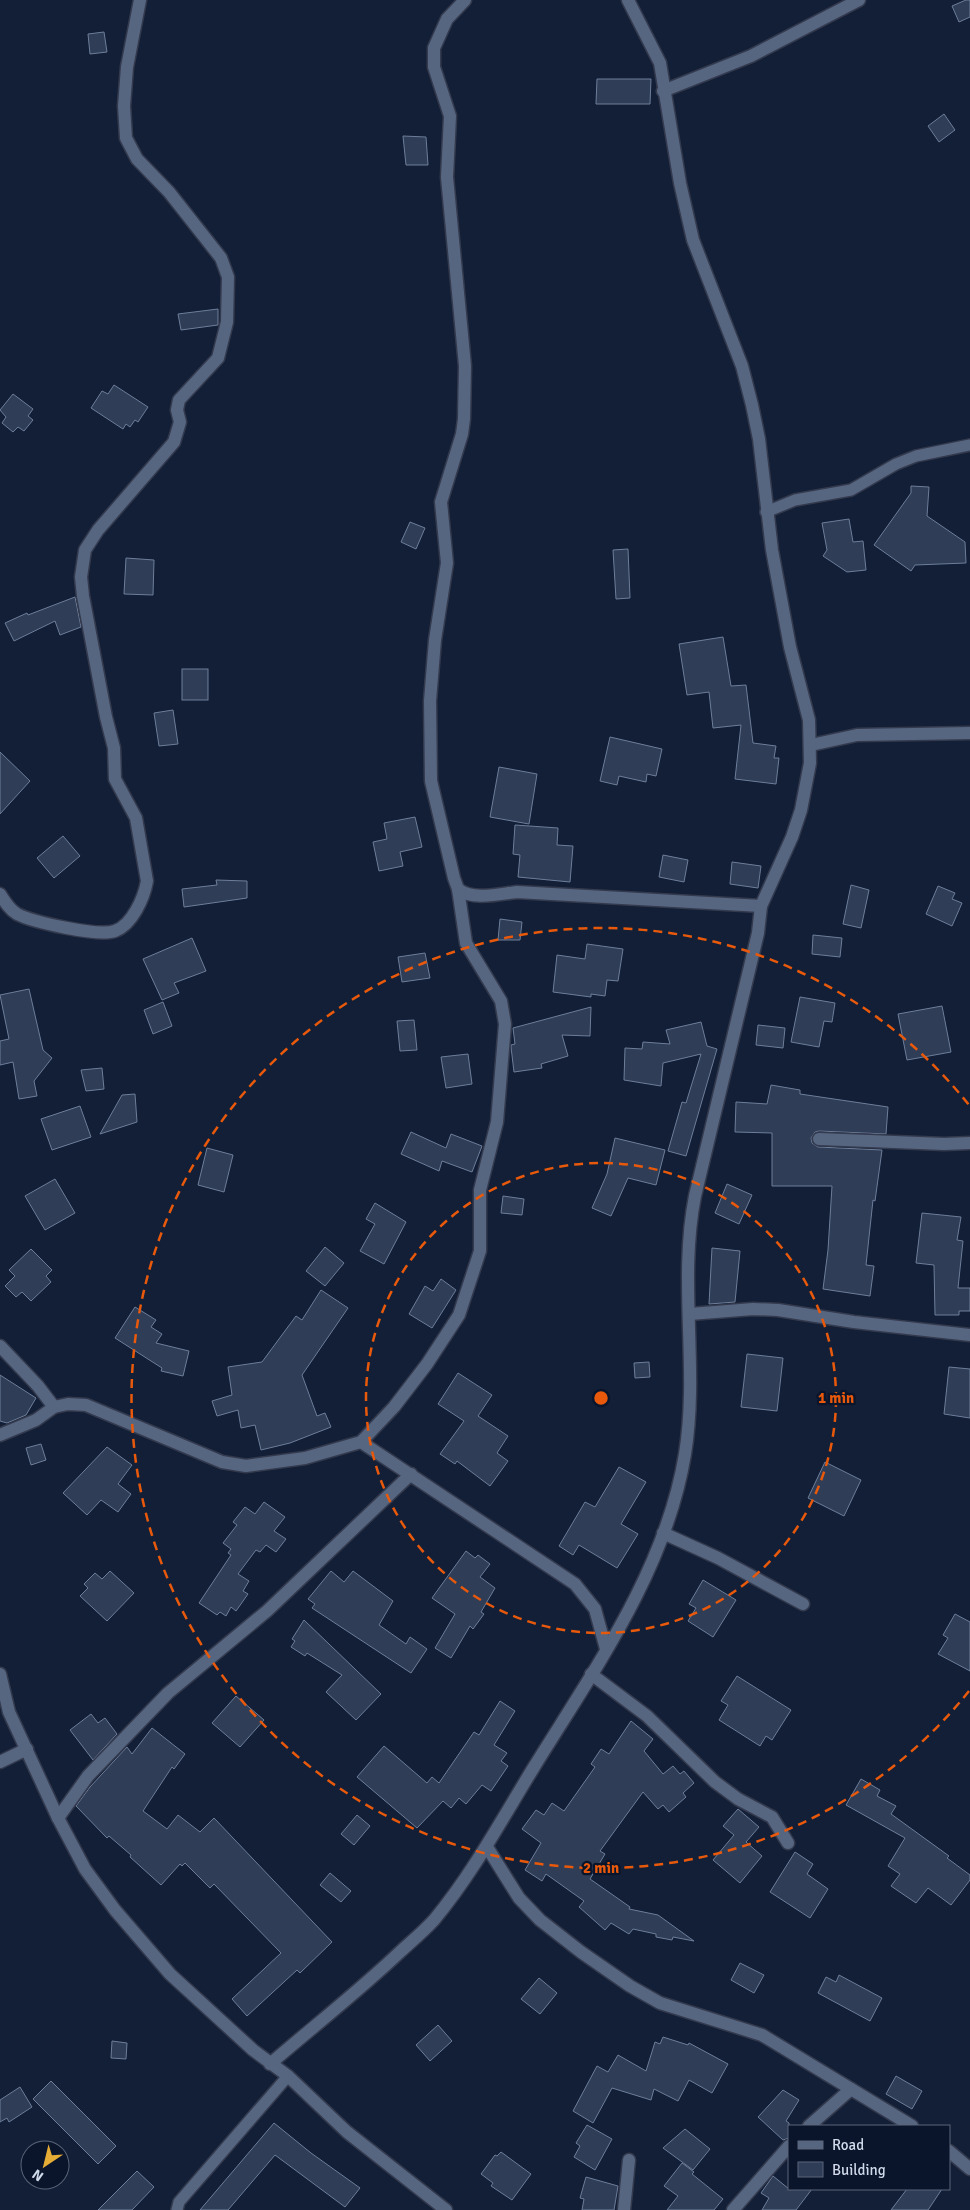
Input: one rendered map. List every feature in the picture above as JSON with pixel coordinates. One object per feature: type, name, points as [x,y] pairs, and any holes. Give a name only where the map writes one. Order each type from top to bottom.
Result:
[{"type":"street","points":[[0,894],[7,906],[16,913],[34,921],[97,932],[109,932],[121,928],[131,916],[146,890],[147,881],[136,818],[115,779],[114,748],[106,717],[83,596],[82,559],[85,550],[98,530],[174,442],[180,422],[177,410],[179,400],[208,370],[221,352],[229,295],[227,273],[221,258],[169,192],[137,158],[126,138],[124,106],[126,77],[140,0]]},
{"type":"street","points":[[0,1435],[36,1420],[54,1407],[68,1404],[86,1405],[222,1462],[246,1466],[305,1458],[361,1442],[394,1407],[427,1364],[459,1315],[480,1251],[480,1190],[497,1122],[505,1018],[501,1001],[466,943],[458,889],[445,834],[434,802],[430,735],[435,640],[447,562],[441,502],[462,434],[465,366],[447,177],[450,116],[434,67],[434,48],[447,19],[465,0]]},
{"type":"street","points":[[270,2064],[362,1987],[434,1920],[487,1847],[606,1649],[655,1557],[685,1455],[691,1395],[687,1262],[689,1223],[728,1050],[758,934],[762,906],[801,810],[810,763],[809,720],[790,647],[766,512],[759,439],[752,405],[742,366],[693,240],[663,91],[662,71],[657,55],[628,0]]},
{"type":"street","points":[[663,91],[751,56],[860,0]]},
{"type":"street","points":[[811,745],[857,735],[970,733]]},
{"type":"street","points":[[458,889],[468,894],[482,895],[517,892],[762,906]]},
{"type":"street","points":[[819,1139],[944,1144],[970,1143]]},
{"type":"street","points":[[690,1314],[753,1309],[778,1310],[871,1324],[970,1335]]},
{"type":"street","points":[[0,1346],[38,1386],[54,1407]]},
{"type":"street","points":[[361,1442],[411,1474],[519,1549],[575,1584],[595,1609],[606,1649]]},
{"type":"street","points":[[58,1818],[88,1776],[168,1694],[266,1611],[411,1474]]},
{"type":"street","points":[[663,1533],[718,1558],[803,1604]]},
{"type":"street","points":[[0,1674],[9,1712],[58,1818],[85,1869],[115,1910],[170,1974],[270,2064],[288,2076],[347,2132],[446,2210]]},
{"type":"street","points":[[591,1674],[647,1716],[716,1782],[738,1800],[772,1817],[788,1843]]},
{"type":"street","points":[[0,1762],[27,1749]]},
{"type":"street","points":[[487,1847],[519,1898],[540,1920],[581,1952],[630,1986],[660,2004],[762,2035],[910,2125]]},
{"type":"street","points":[[810,2125],[852,2089]]},
{"type":"street","points":[[732,2210],[788,2147]]},
{"type":"street","points":[[950,2152],[970,2169]]},
{"type":"street","points":[[624,2210],[629,2160]]},
{"type":"lane","points":[[766,512],[795,500],[850,490],[896,464],[916,456],[970,445]]},
{"type":"lane","points":[[176,2210],[178,2202],[288,2076]]},
{"type":"building","points":[[970,0],[970,17],[959,22],[952,6]]},
{"type":"building","points":[[104,32],[107,52],[90,54],[88,34]]},
{"type":"building","points":[[597,79],[651,79],[650,104],[596,104]]},
{"type":"building","points":[[944,114],[955,130],[939,142],[928,126]]},
{"type":"building","points":[[403,136],[426,137],[428,165],[406,165]]},
{"type":"building","points":[[218,309],[218,325],[181,330],[178,314]]},
{"type":"building","points":[[114,385],[148,407],[138,422],[135,420],[130,427],[126,424],[123,429],[91,408],[102,391],[108,394]]},
{"type":"building","points":[[13,394],[33,409],[28,416],[33,420],[24,431],[18,427],[13,432],[2,423],[6,417],[0,410]]},
{"type":"building","points":[[911,486],[929,487],[927,516],[965,542],[966,563],[915,565],[911,571],[874,545],[911,493]]},
{"type":"building","points":[[849,519],[853,542],[863,541],[866,570],[847,572],[823,556],[827,550],[822,523]]},
{"type":"building","points":[[410,522],[425,528],[416,549],[401,542]]},
{"type":"building","points":[[628,549],[630,598],[616,599],[613,550]]},
{"type":"building","points":[[126,558],[154,560],[153,595],[124,594]]},
{"type":"building","points":[[75,597],[81,627],[60,635],[55,621],[14,641],[5,623],[27,613],[28,615]]},
{"type":"building","points":[[723,637],[731,686],[746,685],[753,743],[776,746],[774,758],[779,758],[776,784],[735,779],[741,725],[713,728],[709,692],[687,695],[679,644]]},
{"type":"building","points":[[182,669],[208,669],[208,700],[182,700]]},
{"type":"building","points":[[173,710],[178,744],[159,746],[154,713]]},
{"type":"building","points":[[610,737],[662,749],[656,776],[647,774],[646,782],[619,776],[617,785],[600,781]]},
{"type":"building","points":[[0,752],[30,781],[0,814]]},
{"type":"building","points":[[499,767],[537,774],[529,824],[490,817]]},
{"type":"building","points":[[415,817],[422,847],[400,852],[403,866],[379,871],[373,842],[387,839],[384,823]]},
{"type":"building","points":[[515,825],[558,828],[557,845],[573,846],[570,882],[518,877],[520,855],[513,854]]},
{"type":"building","points":[[63,836],[80,856],[54,878],[37,858]]},
{"type":"building","points":[[663,855],[688,860],[684,882],[659,877]]},
{"type":"building","points":[[732,862],[761,866],[758,888],[730,884]]},
{"type":"building","points":[[216,880],[247,881],[247,898],[184,907],[182,889],[217,885]]},
{"type":"building","points":[[851,885],[869,890],[861,928],[843,924]]},
{"type":"building","points":[[938,886],[955,893],[952,899],[962,903],[952,926],[926,914]]},
{"type":"building","points":[[500,919],[522,922],[520,940],[498,940]]},
{"type":"building","points":[[813,935],[842,938],[840,957],[812,954]]},
{"type":"building","points":[[192,938],[206,971],[174,983],[179,993],[162,1000],[143,959]]},
{"type":"building","points":[[587,944],[623,949],[618,981],[607,980],[605,996],[591,994],[591,997],[553,992],[557,955],[585,959]]},
{"type":"building","points":[[425,953],[430,978],[402,982],[398,957]]},
{"type":"building","points":[[29,989],[43,1050],[52,1058],[34,1081],[37,1096],[19,1099],[13,1062],[0,1065],[0,1041],[9,1039],[0,995]]},
{"type":"building","points":[[800,997],[835,1003],[832,1022],[824,1021],[819,1047],[791,1042]]},
{"type":"building","points":[[163,1002],[172,1026],[153,1034],[144,1010]]},
{"type":"building","points":[[942,1006],[951,1052],[907,1060],[898,1014]]},
{"type":"building","points":[[591,1007],[590,1036],[562,1035],[568,1056],[541,1064],[542,1068],[514,1072],[511,1047],[511,1045],[515,1044],[513,1028]]},
{"type":"building","points":[[414,1020],[417,1050],[400,1051],[397,1021]]},
{"type":"building","points":[[701,1022],[707,1046],[717,1049],[686,1156],[668,1151],[682,1102],[686,1103],[701,1054],[663,1063],[661,1086],[624,1080],[625,1048],[642,1049],[643,1042],[670,1044],[666,1030]]},
{"type":"building","points":[[758,1025],[785,1028],[783,1048],[756,1045]]},
{"type":"building","points":[[468,1054],[472,1084],[446,1088],[441,1057]]},
{"type":"building","points":[[102,1068],[104,1089],[86,1091],[81,1070]]},
{"type":"building","points":[[771,1085],[800,1090],[800,1094],[888,1107],[886,1134],[819,1131],[815,1132],[811,1138],[812,1143],[818,1147],[882,1150],[875,1201],[873,1200],[866,1265],[874,1266],[870,1296],[823,1289],[828,1250],[832,1186],[772,1186],[772,1133],[735,1132],[736,1102],[767,1104]]},
{"type":"building","points":[[135,1094],[137,1122],[100,1134],[122,1095]]},
{"type":"building","points":[[80,1106],[91,1137],[52,1150],[41,1119]]},
{"type":"building","points":[[411,1132],[446,1148],[451,1134],[482,1146],[472,1172],[442,1161],[439,1171],[401,1154]]},
{"type":"building","points":[[615,1138],[665,1150],[656,1185],[628,1178],[611,1216],[592,1208],[607,1174]]},
{"type":"building","points":[[207,1148],[233,1155],[224,1192],[198,1185]]},
{"type":"building","points":[[55,1179],[75,1213],[45,1230],[25,1196]]},
{"type":"building","points":[[727,1184],[752,1195],[739,1224],[715,1213]]},
{"type":"building","points":[[503,1196],[524,1199],[522,1215],[501,1213]]},
{"type":"building","points":[[375,1203],[406,1222],[384,1264],[360,1251],[375,1224],[366,1219]]},
{"type":"building","points":[[922,1213],[961,1217],[957,1240],[963,1241],[958,1288],[970,1288],[970,1311],[959,1311],[959,1315],[935,1315],[934,1265],[916,1263]]},
{"type":"building","points":[[325,1247],[344,1263],[325,1286],[306,1271]]},
{"type":"building","points":[[712,1248],[740,1251],[735,1302],[709,1304]]},
{"type":"building","points":[[31,1249],[52,1270],[46,1276],[51,1282],[31,1301],[22,1292],[16,1297],[5,1286],[15,1276],[9,1270]]},
{"type":"building","points":[[441,1279],[456,1290],[432,1328],[409,1314],[425,1286],[433,1291]]},
{"type":"building","points":[[321,1290],[348,1308],[302,1375],[317,1416],[325,1413],[331,1427],[290,1443],[261,1450],[255,1425],[241,1428],[238,1410],[217,1416],[212,1401],[232,1395],[228,1367],[262,1362],[296,1316],[302,1320]]},
{"type":"building","points":[[135,1307],[156,1320],[151,1327],[162,1334],[156,1343],[189,1351],[183,1376],[161,1371],[162,1368],[115,1338]]},
{"type":"building","points":[[747,1354],[783,1358],[777,1411],[741,1407]]},
{"type":"building","points":[[649,1362],[650,1377],[635,1378],[634,1363]]},
{"type":"building","points":[[949,1367],[970,1369],[970,1418],[944,1414]]},
{"type":"building","points":[[458,1373],[492,1395],[478,1416],[508,1436],[497,1453],[508,1461],[490,1486],[457,1461],[455,1464],[440,1454],[464,1421],[438,1404]]},
{"type":"building","points":[[0,1375],[36,1398],[26,1415],[7,1423],[0,1421]]},
{"type":"building","points":[[41,1444],[46,1460],[31,1465],[26,1448]]},
{"type":"building","points":[[107,1447],[132,1465],[118,1484],[131,1494],[118,1512],[101,1500],[87,1515],[63,1493]]},
{"type":"building","points":[[825,1462],[861,1480],[844,1516],[808,1498]]},
{"type":"building","points":[[619,1467],[646,1482],[621,1524],[638,1534],[617,1568],[579,1545],[573,1555],[559,1546],[585,1502],[595,1507]]},
{"type":"building","points":[[264,1502],[285,1517],[274,1531],[286,1539],[276,1552],[266,1545],[260,1552],[256,1550],[238,1574],[249,1581],[243,1591],[248,1594],[236,1611],[231,1607],[226,1616],[220,1612],[217,1615],[199,1603],[231,1555],[228,1553],[231,1549],[223,1543],[237,1525],[233,1522],[245,1507],[255,1514]]},
{"type":"building","points":[[466,1551],[475,1558],[478,1555],[490,1564],[480,1577],[495,1588],[481,1612],[484,1614],[473,1629],[470,1626],[451,1658],[435,1648],[455,1614],[432,1598]]},
{"type":"building","points":[[110,1571],[134,1593],[107,1621],[80,1596],[88,1588],[84,1584],[95,1573],[102,1579]]},
{"type":"building","points":[[331,1571],[344,1582],[353,1571],[393,1601],[379,1625],[406,1644],[410,1637],[427,1649],[411,1673],[312,1608],[315,1604],[308,1599]]},
{"type":"building","points":[[703,1580],[736,1600],[713,1637],[688,1621],[696,1608],[689,1604]]},
{"type":"building","points":[[955,1614],[970,1622],[970,1671],[938,1654],[948,1638],[943,1635]]},
{"type":"building","points":[[304,1620],[381,1694],[356,1720],[326,1692],[342,1675],[307,1653],[305,1656],[291,1647],[295,1641],[292,1639]]},
{"type":"building","points":[[737,1676],[791,1710],[772,1740],[766,1736],[760,1746],[719,1720],[728,1705],[721,1701]]},
{"type":"building","points":[[236,1696],[264,1720],[240,1747],[212,1723]]},
{"type":"building","points":[[500,1701],[515,1711],[494,1745],[507,1753],[501,1761],[508,1766],[491,1791],[482,1785],[466,1804],[459,1798],[451,1808],[443,1801],[417,1828],[357,1777],[384,1746],[427,1783],[432,1777],[439,1783],[474,1732],[479,1735]]},
{"type":"building","points":[[91,1714],[98,1723],[105,1718],[117,1734],[93,1760],[70,1730]]},
{"type":"building","points":[[631,1721],[653,1739],[644,1751],[663,1774],[673,1766],[680,1774],[684,1771],[694,1783],[683,1793],[686,1797],[669,1812],[663,1805],[658,1809],[643,1792],[600,1851],[605,1854],[590,1879],[630,1907],[629,1909],[658,1915],[694,1941],[673,1937],[672,1940],[656,1937],[656,1934],[633,1929],[629,1934],[611,1923],[605,1930],[579,1907],[584,1901],[546,1874],[542,1881],[525,1870],[541,1843],[522,1829],[536,1810],[544,1815],[552,1803],[564,1811],[595,1767],[591,1764],[601,1749],[609,1754]]},
{"type":"building","points":[[152,1728],[185,1754],[174,1769],[172,1767],[143,1811],[167,1829],[178,1815],[200,1832],[214,1818],[332,1942],[300,1973],[297,1970],[247,2016],[232,1999],[281,1953],[214,1884],[210,1888],[185,1863],[182,1866],[180,1864],[161,1885],[130,1857],[131,1855],[109,1836],[107,1838],[76,1806],[90,1787],[127,1747],[132,1754]]},
{"type":"building","points":[[861,1779],[880,1790],[877,1796],[896,1806],[891,1814],[949,1856],[947,1858],[970,1875],[970,1880],[951,1905],[928,1888],[916,1903],[891,1886],[900,1874],[888,1866],[905,1838],[846,1805]]},
{"type":"building","points":[[738,1809],[759,1827],[746,1842],[762,1856],[740,1883],[713,1860],[734,1835],[723,1826]]},
{"type":"building","points":[[357,1815],[370,1826],[354,1845],[341,1834]]},
{"type":"building","points":[[795,1852],[813,1864],[807,1874],[828,1889],[810,1918],[770,1892]]},
{"type":"building","points":[[330,1873],[351,1891],[341,1902],[320,1885]]},
{"type":"building","points":[[740,1963],[764,1975],[754,1993],[731,1980]]},
{"type":"building","points":[[839,1975],[882,1998],[870,2021],[818,1993],[826,1977],[836,1982]]},
{"type":"building","points":[[539,1978],[557,1993],[540,2014],[521,1999]]},
{"type":"building","points":[[438,2025],[452,2041],[430,2061],[416,2045]]},
{"type":"building","points":[[663,2037],[688,2045],[689,2043],[728,2064],[712,2093],[689,2080],[678,2101],[654,2089],[651,2100],[612,2088],[593,2123],[573,2111],[597,2066],[608,2072],[618,2055],[646,2071],[655,2042],[660,2044]]},
{"type":"building","points":[[112,2041],[127,2043],[126,2059],[111,2058]]},
{"type":"building","points":[[896,2076],[922,2091],[912,2109],[886,2094]]},
{"type":"building","points":[[51,2081],[116,2146],[98,2164],[33,2099]]},
{"type":"building","points":[[20,2087],[32,2107],[9,2122],[7,2118],[0,2122],[0,2100]]},
{"type":"building","points":[[783,2090],[799,2100],[786,2121],[789,2123],[788,2138],[783,2140],[758,2117]]},
{"type":"building","points":[[274,2123],[311,2153],[360,2188],[345,2207],[275,2155],[228,2210],[200,2210]]},
{"type":"building","points":[[587,2125],[612,2139],[595,2170],[574,2157],[580,2146],[576,2143]]},
{"type":"building","points":[[685,2129],[710,2149],[693,2170],[663,2148]]},
{"type":"building","points":[[501,2152],[531,2174],[512,2200],[491,2186],[493,2183],[481,2174],[495,2155],[497,2156]]},
{"type":"building","points":[[682,2163],[694,2172],[692,2174],[723,2199],[714,2210],[667,2210],[678,2196],[664,2186]]},
{"type":"building","points":[[137,2171],[154,2187],[132,2210],[98,2210]]},
{"type":"building","points":[[773,2176],[788,2190],[811,2190],[796,2210],[762,2210],[769,2198],[761,2193]]},
{"type":"building","points":[[586,2177],[618,2186],[614,2210],[582,2210],[584,2199],[580,2198]]},
{"type":"building","points":[[906,2190],[941,2190],[928,2210],[891,2210]]}]
